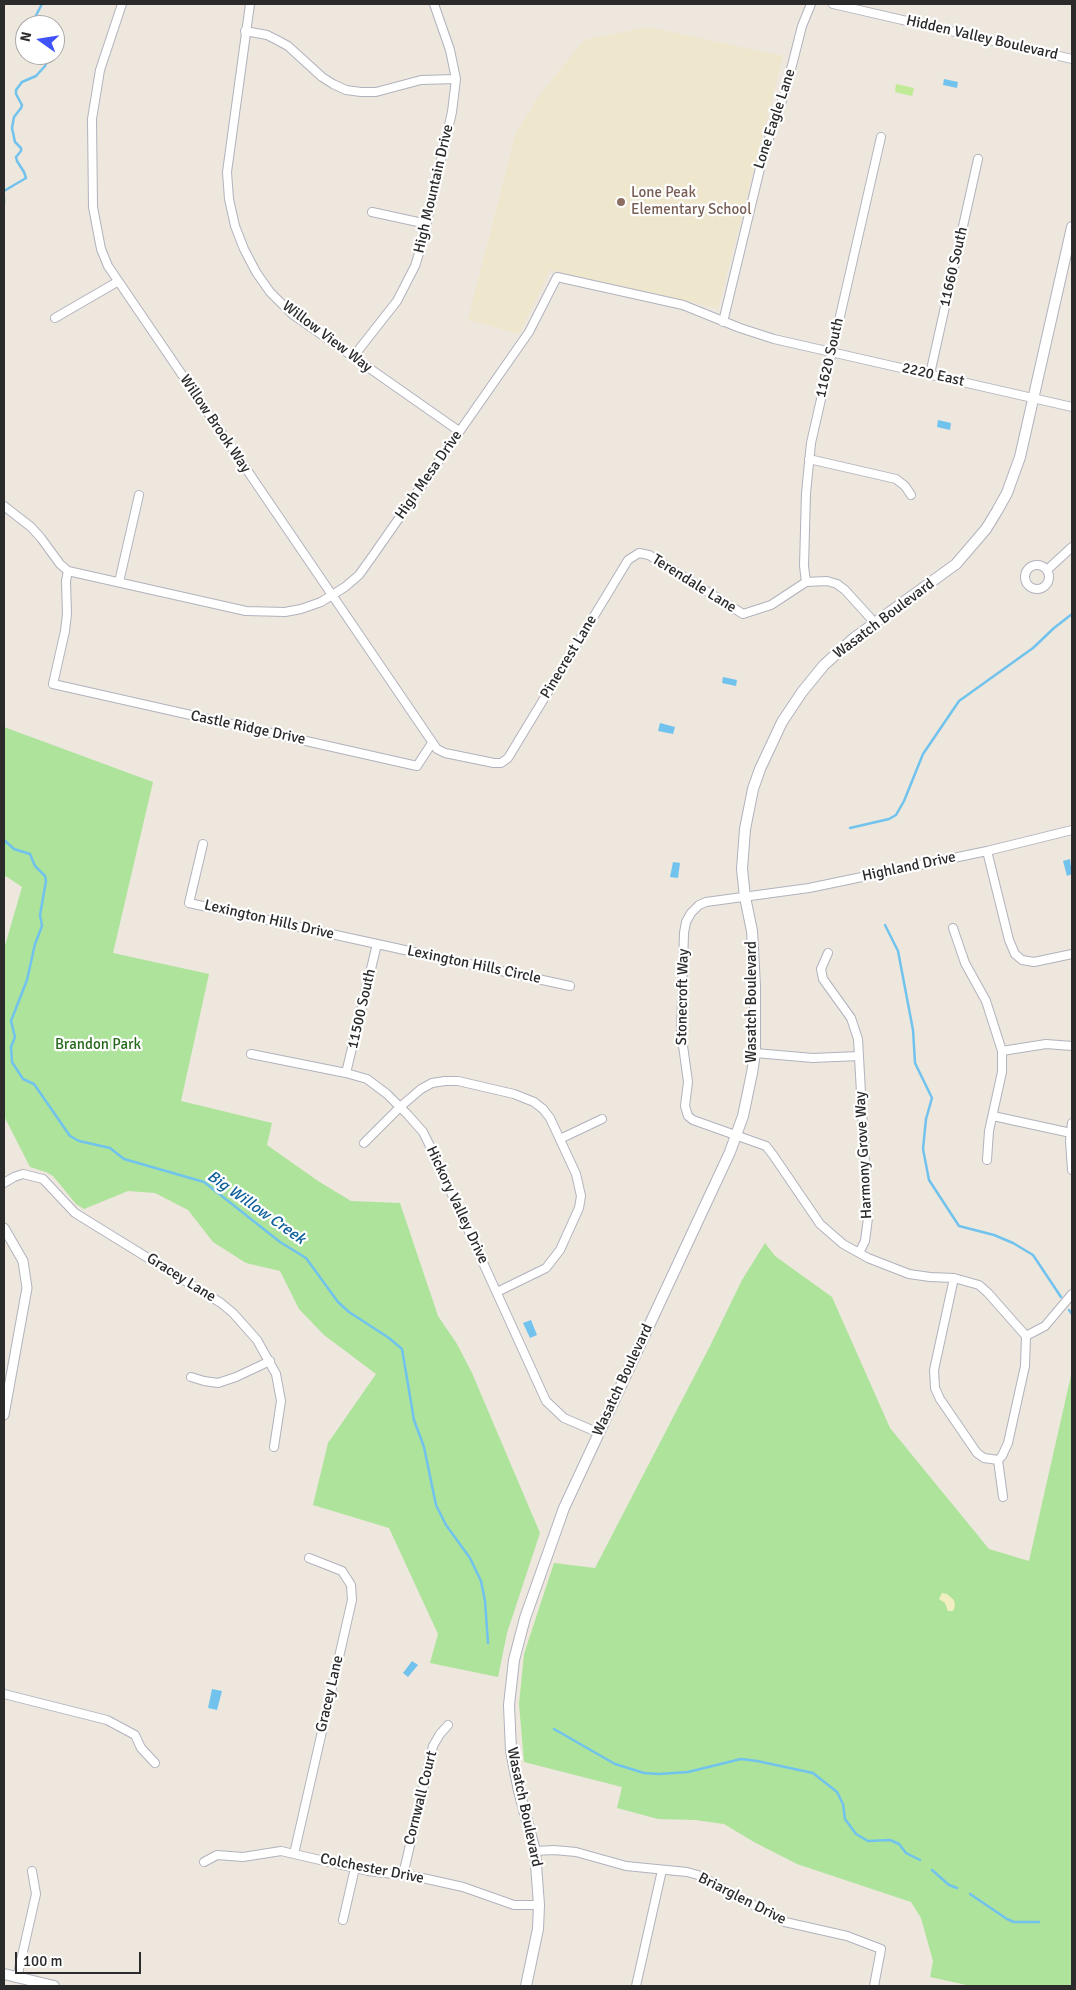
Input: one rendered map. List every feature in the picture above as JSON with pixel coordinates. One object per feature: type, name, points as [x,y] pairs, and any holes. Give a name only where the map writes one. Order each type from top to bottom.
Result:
[{"type":"main road","name":"Wasatch Boulevard","points":[[526,1986],[538,1929],[539,1906],[535,1851],[519,1791],[511,1751],[508,1705],[512,1670],[520,1634],[555,1530],[736,1135],[748,1093],[754,1054],[753,958],[752,931],[744,897],[742,851],[748,811],[760,768],[771,743],[792,706],[814,677],[838,651],[956,564],[986,530],[1007,493],[1015,473],[1072,227]]},
{"type":"main road","points":[[4,1974],[54,1986]]},
{"type":"street","name":"Willow Brook Way","points":[[122,4],[100,70],[92,120],[93,207],[96,229],[108,266],[117,282],[432,743],[437,749],[445,753],[486,762],[501,763]]},
{"type":"street","name":"Willow View Way","points":[[250,4],[227,172],[229,199],[235,226],[244,249],[256,272],[280,304],[305,324],[460,431]]},
{"type":"street","name":"High Mountain Drive","points":[[353,357],[397,300],[415,266],[452,112],[456,79],[450,50],[434,4]]},
{"type":"street","name":"Lone Eagle Lane","points":[[724,322],[763,156],[786,89],[802,26],[811,4]]},
{"type":"street","name":"Hidden Valley Boulevard","points":[[833,4],[1072,58]]},
{"type":"street","points":[[245,31],[277,40],[288,46],[322,77],[346,90],[376,92],[421,80],[456,79]]},
{"type":"street","name":"11620 South","points":[[806,582],[804,566],[806,493],[814,428],[880,137]]},
{"type":"street","name":"11660 South","points":[[930,374],[978,159]]},
{"type":"street","points":[[372,212],[426,224]]},
{"type":"street","name":"High Mesa Drive","points":[[68,571],[246,611],[265,613],[301,610],[332,596],[359,574],[460,431],[529,332],[557,277],[669,302],[756,334],[832,352]]},
{"type":"street","points":[[55,318],[117,282]]},
{"type":"street","name":"2220 East","points":[[832,352],[1072,407]]},
{"type":"street","points":[[809,459],[896,479],[905,486],[911,495]]},
{"type":"street","points":[[119,582],[139,495]]},
{"type":"street","points":[[4,506],[31,527],[60,564],[68,571]]},
{"type":"street","points":[[1047,570],[1072,547]]},
{"type":"street","name":"Terendale Lane","points":[[639,553],[649,555],[743,614],[771,605],[806,582]]},
{"type":"street","name":"Pinecrest Lane","points":[[501,763],[508,758],[520,739],[628,560],[639,553]]},
{"type":"street","name":"Castle Ridge Drive","points":[[68,571],[66,581],[66,631],[53,684],[417,766],[432,743]]},
{"type":"street","points":[[806,582],[827,581],[837,584],[875,623]]},
{"type":"street","name":"Highland Drive","points":[[744,897],[809,888],[987,851],[1072,830]]},
{"type":"street","name":"Lexington Hills Drive","points":[[203,844],[189,902],[377,944]]},
{"type":"street","points":[[987,851],[1009,940],[1015,954],[1022,960],[1034,962],[1072,954]]},
{"type":"street","name":"Stonecroft Way","points":[[736,1135],[693,1120],[685,1110],[688,1082],[681,1031],[684,933],[688,918],[699,905],[706,902],[744,897]]},
{"type":"street","points":[[954,928],[965,963],[980,987],[986,1001],[1002,1051],[1002,1072],[989,1131],[987,1160]]},
{"type":"street","name":"Lexington Hills Circle","points":[[377,944],[570,986]]},
{"type":"street","name":"11500 South","points":[[346,1073],[377,944]]},
{"type":"street","name":"Harmony Grove Way","points":[[828,953],[821,969],[823,979],[854,1023],[858,1039],[868,1218],[865,1240],[859,1253]]},
{"type":"street","points":[[1002,1051],[1046,1044],[1072,1046]]},
{"type":"street","name":"Hickory Valley Drive","points":[[250,1054],[367,1079],[377,1085],[400,1107],[423,1132],[429,1144],[546,1401],[564,1418],[599,1433]]},
{"type":"street","points":[[754,1054],[813,1058],[859,1056]]},
{"type":"street","points":[[364,1143],[421,1088],[432,1083],[445,1081],[514,1094],[534,1102],[550,1118],[579,1185],[581,1196],[576,1219],[560,1250],[546,1268],[497,1292]]},
{"type":"street","points":[[993,1116],[1071,1133]]},
{"type":"street","points":[[560,1138],[602,1119]]},
{"type":"street","points":[[1072,1123],[1072,1170]]},
{"type":"street","points":[[736,1135],[761,1144],[770,1150],[820,1224],[843,1244],[859,1253],[909,1274],[970,1281],[984,1289],[1026,1336],[1026,1358],[1023,1376],[1008,1443],[998,1460]]},
{"type":"street","name":"Gracey Lane","points":[[4,1183],[23,1174],[43,1179],[75,1213],[221,1303],[233,1313],[257,1340],[276,1374],[281,1401],[274,1447]]},
{"type":"street","points":[[4,1228],[23,1261],[27,1288],[4,1415]]},
{"type":"street","points":[[954,1278],[934,1370],[935,1388],[940,1399],[977,1453],[984,1458],[998,1460]]},
{"type":"street","points":[[1026,1336],[1045,1326],[1072,1294]]},
{"type":"street","points":[[191,1377],[204,1382],[218,1383],[270,1361]]},
{"type":"street","points":[[998,1460],[1002,1497]]},
{"type":"street","name":"Gracey Lane","points":[[294,1854],[352,1600],[351,1584],[342,1571],[309,1558]]},
{"type":"street","points":[[4,1694],[107,1720],[135,1735],[141,1748],[155,1764]]},
{"type":"street","name":"Cornwall Court","points":[[403,1875],[434,1746],[440,1734],[448,1726]]},
{"type":"street","name":"Colchester Drive","points":[[204,1862],[217,1855],[243,1857],[281,1851],[354,1868],[403,1875],[463,1887],[514,1906],[539,1906]]},
{"type":"street","name":"Briarglen Drive","points":[[535,1851],[576,1852],[626,1866],[698,1875],[776,1918],[797,1926],[847,1936],[881,1949],[874,1986]]},
{"type":"street","points":[[343,1920],[354,1868]]},
{"type":"street","points":[[17,1978],[36,1894],[32,1870]]},
{"type":"street","points":[[636,1986],[662,1870]]},
{"type":"shaded area","name":"Lone Peak Elementary School","points":[[648,27],[783,56],[718,308],[550,270],[519,334],[468,320],[515,135],[538,97],[584,40]]},
{"type":"green space","points":[[896,84],[914,88],[912,96],[895,92]]},
{"type":"green space","name":"Brandon Park","points":[[4,727],[153,782],[113,953],[209,974],[181,1101],[272,1123],[267,1145],[318,1181],[351,1201],[400,1203],[438,1316],[457,1344],[472,1373],[540,1533],[507,1633],[498,1677],[430,1663],[438,1634],[389,1528],[313,1505],[328,1443],[376,1374],[324,1335],[299,1309],[280,1271],[246,1263],[213,1242],[188,1210],[155,1193],[128,1191],[84,1209],[76,1204],[53,1176],[30,1167],[4,1116],[4,949],[22,887],[4,875]]},
{"type":"green space","points":[[765,1243],[775,1256],[832,1297],[890,1428],[989,1549],[1029,1561],[1072,1371],[1072,1986],[971,1986],[930,1977],[933,1961],[921,1918],[911,1902],[797,1864],[724,1824],[695,1820],[658,1819],[617,1808],[622,1787],[524,1762],[519,1704],[524,1654],[554,1563],[595,1568],[709,1348],[742,1280]]},
{"type":"sand","points":[[942,1593],[947,1594],[954,1600],[955,1606],[953,1611],[948,1611],[945,1603],[939,1599]]},
{"type":"water","points":[[944,79],[958,82],[957,88],[943,85]]},
{"type":"water","points":[[938,420],[951,423],[950,430],[937,427]]},
{"type":"water","points":[[723,677],[737,680],[736,686],[722,683]]},
{"type":"water","points":[[660,723],[675,727],[673,734],[658,731]]},
{"type":"water","points":[[1070,859],[1072,874],[1067,876],[1063,861]]},
{"type":"water","points":[[673,862],[680,863],[678,878],[670,877]]},
{"type":"water","points":[[531,1320],[537,1335],[530,1338],[523,1323]]},
{"type":"water","points":[[412,1661],[418,1665],[408,1677],[403,1673]]},
{"type":"water","points":[[212,1689],[222,1691],[217,1710],[208,1708]]},
{"type":"waterway","name":"Big Willow Creek","points":[[36,15],[42,4]]},
{"type":"waterway","name":"Big Willow Creek","points":[[4,191],[26,178],[17,161],[16,157],[21,148],[15,142],[12,128],[14,117],[22,105],[16,90],[22,82],[36,76],[45,65]]},
{"type":"waterway","name":"Big Willow Creek","points":[[4,198],[4,203]]},
{"type":"waterway","points":[[850,828],[889,819],[896,815],[904,801],[923,754],[959,701],[1033,648],[1072,614]]},
{"type":"waterway","name":"Big Willow Creek","points":[[4,840],[14,849],[30,854],[35,866],[45,876],[46,881],[40,915],[42,926],[35,944],[27,980],[11,1021],[15,1037],[11,1047],[12,1062],[23,1079],[34,1084],[70,1136],[79,1141],[110,1148],[124,1159],[204,1182],[280,1242],[306,1258],[338,1302],[349,1312],[389,1338],[402,1349],[414,1420],[424,1447],[436,1505],[446,1525],[470,1558],[481,1581],[485,1601],[488,1643]]},
{"type":"waterway","points":[[885,925],[898,951],[913,1030],[915,1063],[932,1098],[926,1119],[923,1149],[929,1180],[959,1226],[994,1235],[1013,1243],[1033,1255],[1061,1297]]},
{"type":"waterway","points":[[1069,1310],[1072,1314]]},
{"type":"waterway","name":"Big Willow Creek","points":[[554,1729],[615,1764],[644,1773],[688,1772],[741,1759],[813,1773],[837,1792],[843,1804],[845,1819],[856,1834],[868,1841],[890,1840],[899,1844],[906,1853],[920,1860]]},
{"type":"waterway","name":"Big Willow Creek","points":[[932,1870],[949,1885],[957,1888]]},
{"type":"waterway","name":"Big Willow Creek","points":[[970,1894],[1014,1922],[1039,1922]]},
{"type":"place","name":"Lone Peak Elementary School","points":[[621,202]]}]
